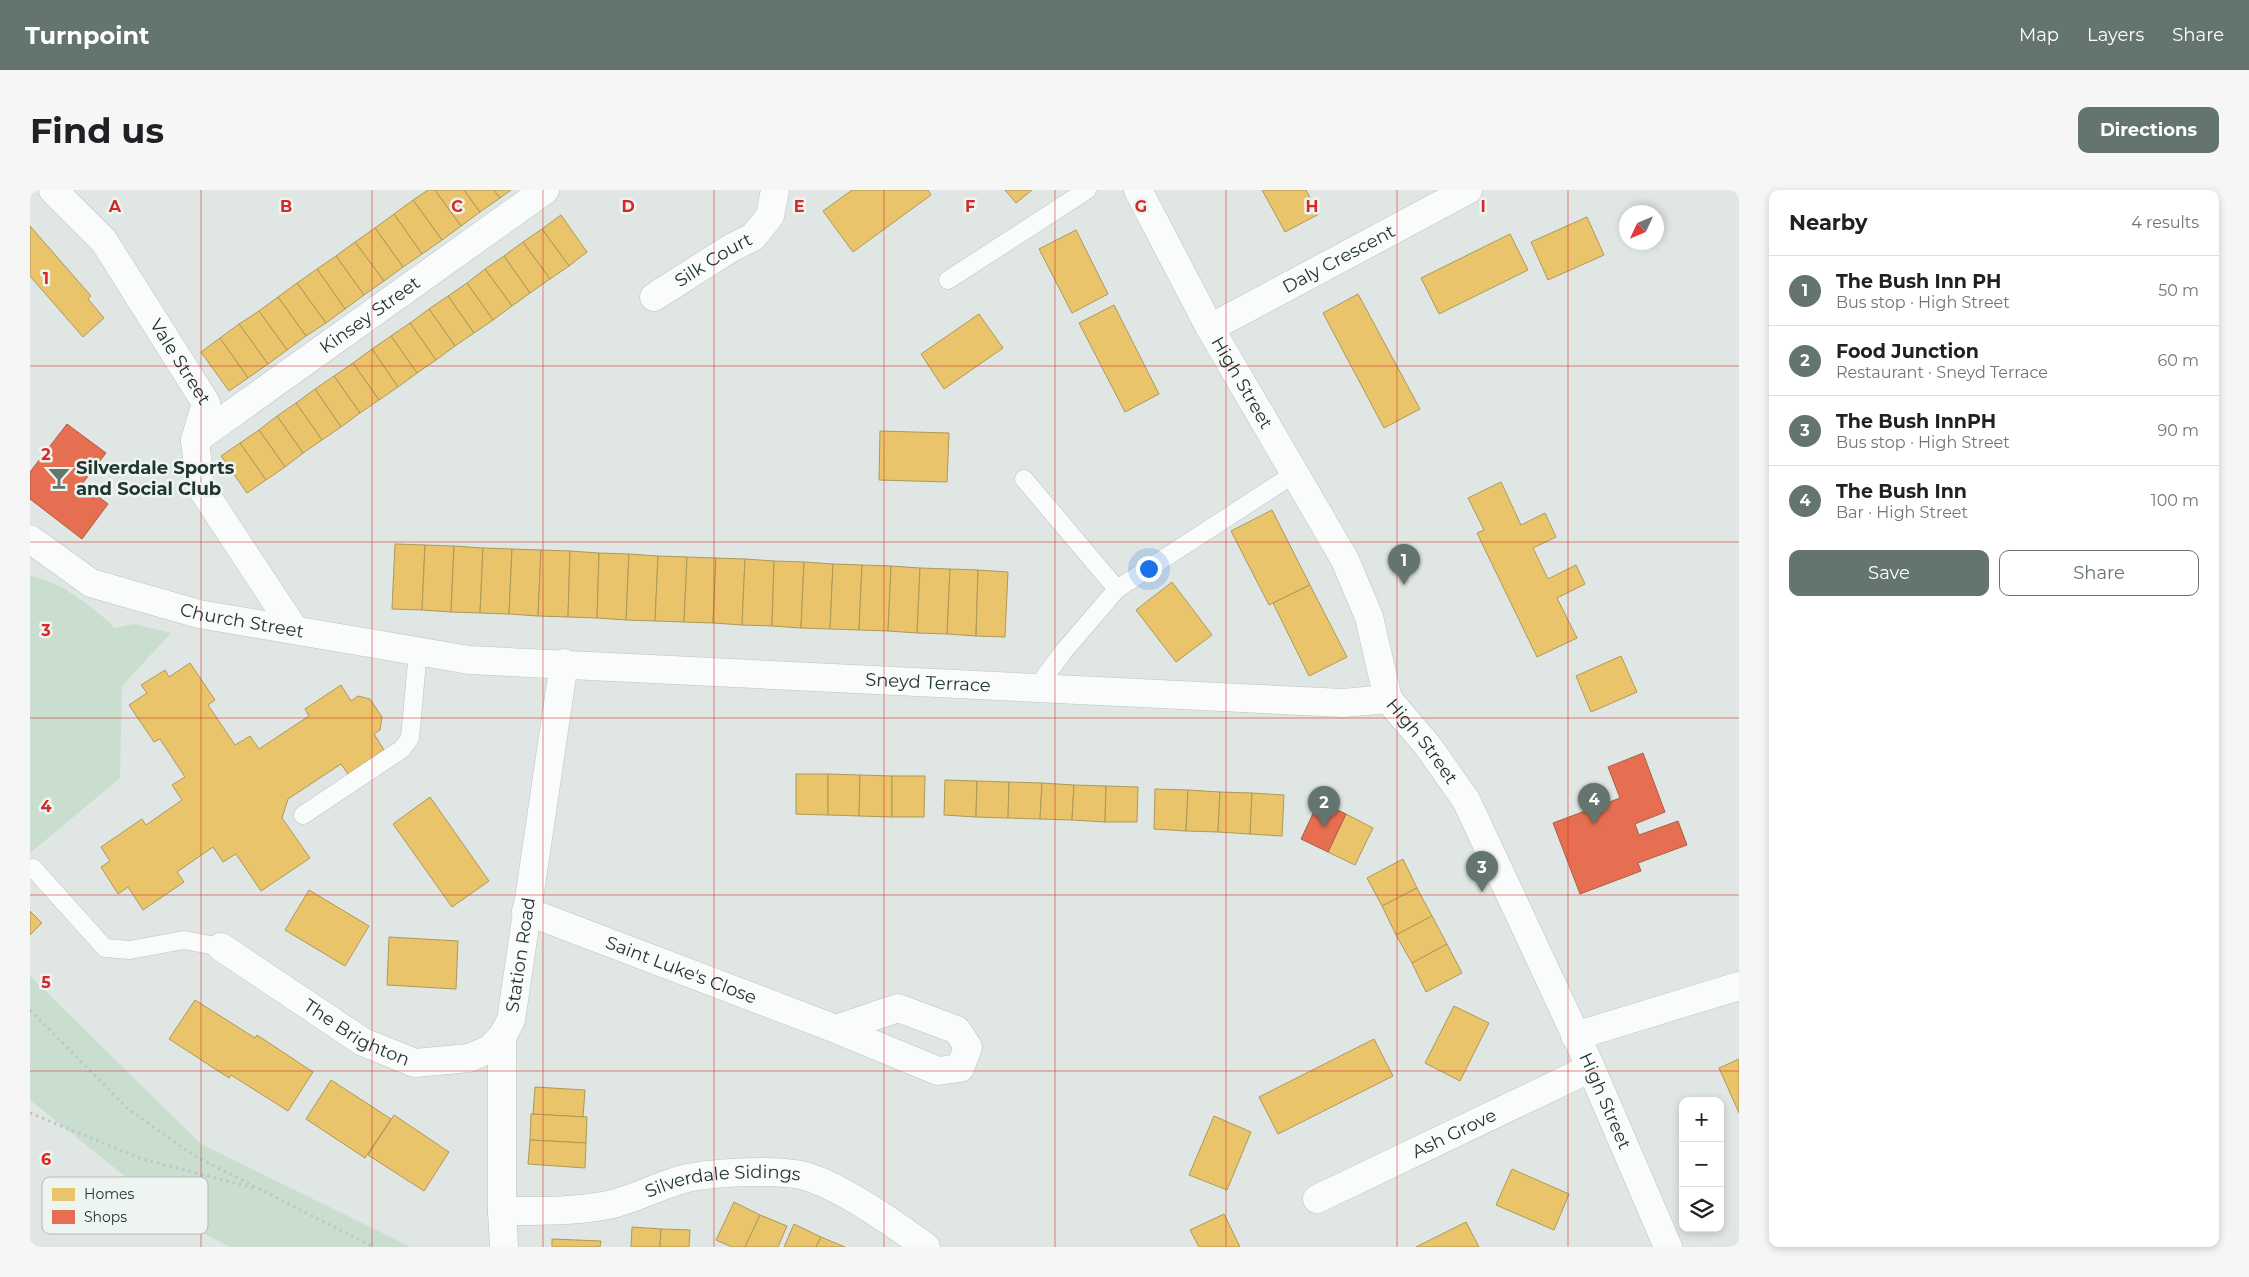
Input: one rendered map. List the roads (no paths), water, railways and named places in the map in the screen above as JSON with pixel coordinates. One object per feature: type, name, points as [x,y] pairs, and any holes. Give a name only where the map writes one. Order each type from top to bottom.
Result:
[{"type":"street","name":"Vale Street","points":[[53,190],[104,241],[206,402],[195,440],[200,486],[294,629]]},
{"type":"street","name":"Kinsey Street","points":[[195,440],[545,190]]},
{"type":"street","name":"Silk Court","points":[[654,297],[731,248],[753,237],[770,216],[775,190]]},
{"type":"street","name":"High Street","points":[[1138,190],[1210,328],[1345,560],[1368,617],[1388,699],[1428,746],[1466,800],[1591,1068],[1668,1247]]},
{"type":"street","name":"Daly Crescent","points":[[1210,328],[1468,190]]},
{"type":"street","name":"Church Street","points":[[30,539],[91,583],[199,614],[469,660]]},
{"type":"street","name":"Sneyd Terrace","points":[[469,660],[564,663],[1343,703],[1388,699]]},
{"type":"street","name":"Station Road","points":[[504,1247],[502,1210],[502,1037],[511,1020],[564,663]]},
{"type":"street","name":"Saint Luke's Close","points":[[526,911],[836,1029]]},
{"type":"street","name":"The Brighton","points":[[221,947],[364,1042],[415,1063],[469,1058],[490,1049],[502,1037]]},
{"type":"street","points":[[1575,1036],[1739,986]]},
{"type":"street","name":"Ash Grove","points":[[1317,1198],[1591,1068]]},
{"type":"street","name":"Silverdale Sidings","points":[[502,1210],[544,1211],[609,1205],[682,1179],[710,1175],[774,1172],[805,1176],[838,1191],[909,1234],[926,1247]]},
{"type":"lane","points":[[948,280],[1087,190]]},
{"type":"lane","points":[[1037,687],[1064,651],[1117,589],[1294,474]]},
{"type":"lane","points":[[1024,480],[1117,589]]},
{"type":"lane","points":[[303,815],[402,749],[410,738],[418,651]]},
{"type":"lane","points":[[33,868],[105,948],[130,950],[184,940],[221,947]]},
{"type":"place","name":"Silverdale Sports and Social Club","points":[[59,478]]},
{"type":"place","name":"The Bush Inn PH","points":[[1404,585]]},
{"type":"place","name":"The Bush Inn","points":[[1594,824]]},
{"type":"place","name":"Food Junction","points":[[1324,827]]},
{"type":"place","name":"The Bush InnPH","points":[[1482,892]]}]
